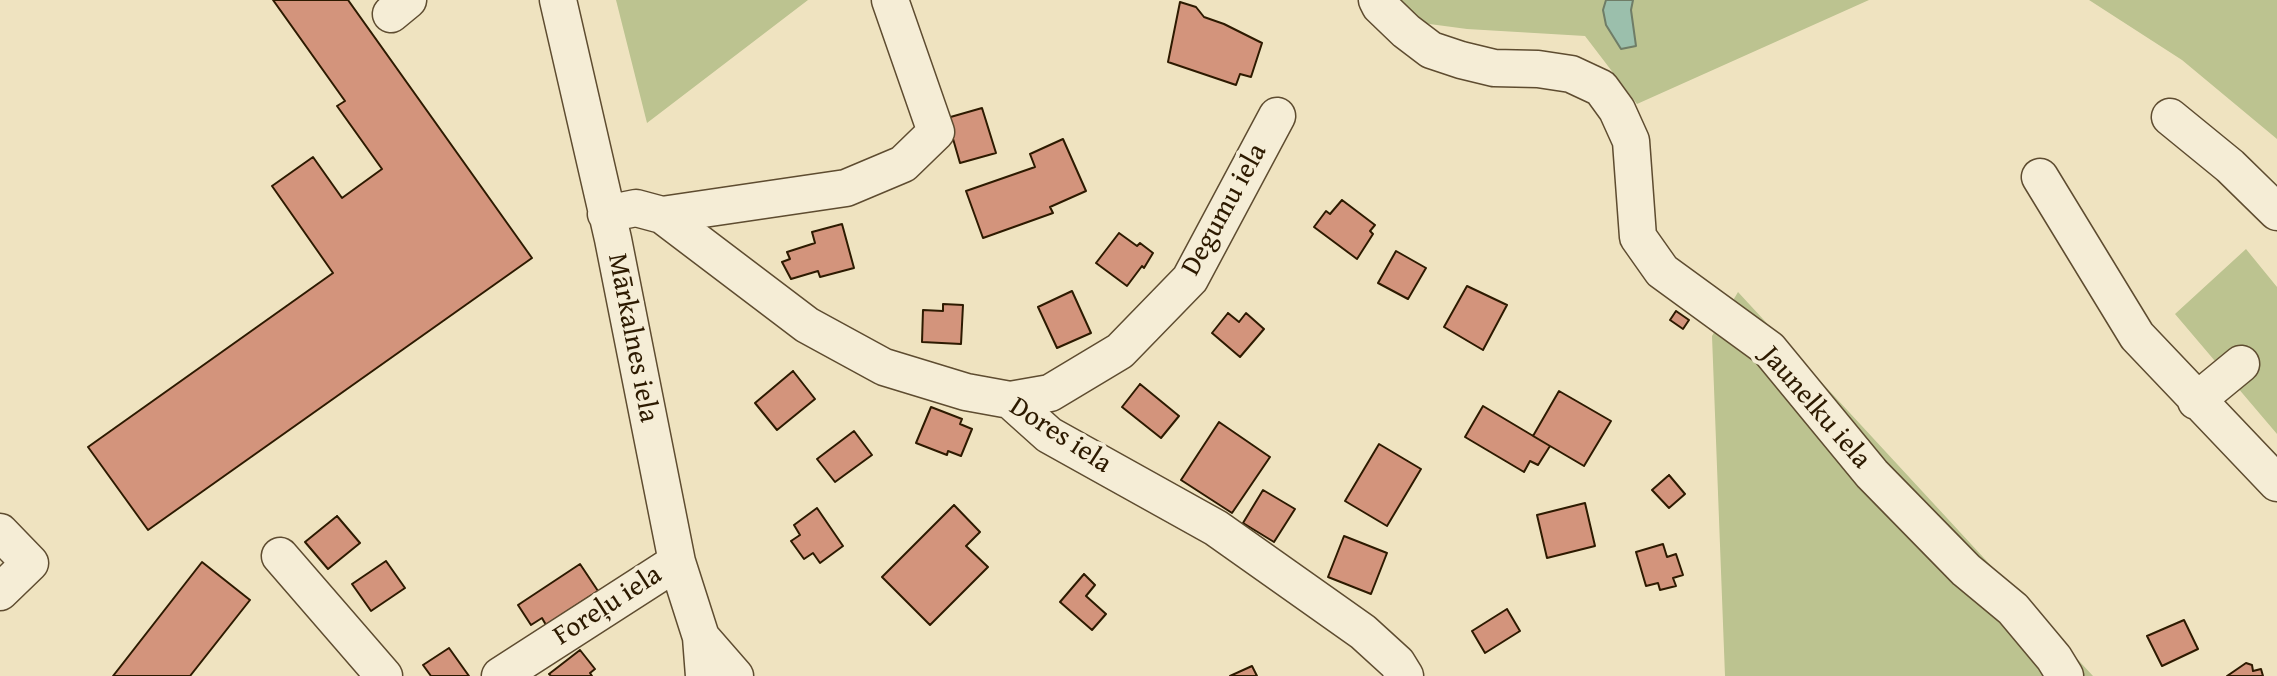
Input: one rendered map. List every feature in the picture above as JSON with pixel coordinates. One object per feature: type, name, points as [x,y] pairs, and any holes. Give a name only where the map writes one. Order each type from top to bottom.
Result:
[{"type":"street","name":"Mārkalnes iela","points":[[558,0],[606,214],[677,562],[701,637],[704,676]]},
{"type":"street","points":[[606,214],[636,208],[662,215],[846,188],[903,164],[936,132],[890,0]]},
{"type":"street","name":"Jaunelku iela","points":[[1377,0],[1406,31],[1431,50],[1494,68],[1538,69],[1571,74],[1601,88],[1617,110],[1631,141],[1638,237],[1662,271],[1769,349],[1872,474],[1966,570],[2013,609],[2065,676]]},
{"type":"street","name":"Degumu iela","points":[[1010,400],[1050,393],[1120,351],[1190,279],[1277,116]]},
{"type":"street","points":[[2170,117],[2230,166],[2277,212]]},
{"type":"street","points":[[2040,177],[2137,336],[2277,483]]},
{"type":"street","name":"Dores iela","points":[[662,215],[807,325],[884,367],[966,392],[1010,400],[1049,435],[1216,528],[1363,632],[1397,663],[1405,676]]},
{"type":"street","points":[[2196,401],[2241,364]]},
{"type":"street","points":[[0,532],[30,563],[0,592]]},
{"type":"street","points":[[280,556],[384,676]]},
{"type":"street","name":"Foreļu iela","points":[[500,676],[677,562]]},
{"type":"street","points":[[701,637],[735,676]]},
{"type":"shaded area","points":[[616,0],[808,0],[647,123]]},
{"type":"shaded area","points":[[1401,0],[1869,0],[1637,104],[1585,36],[1467,29],[1422,23]]},
{"type":"shaded area","points":[[1606,0],[1633,0],[1631,10],[1636,46],[1621,49],[1606,25],[1603,10]]},
{"type":"shaded area","points":[[2089,0],[2277,0],[2277,139],[2182,60]]},
{"type":"shaded area","points":[[2246,249],[2277,287],[2277,434],[2175,314]]},
{"type":"shaded area","points":[[1738,292],[2093,676],[1725,676],[1712,336]]},
{"type":"building","points":[[273,0],[348,0],[532,258],[148,530],[88,447],[333,273],[272,186],[313,157],[342,198],[382,169],[337,106],[345,101]]},
{"type":"building","points":[[1180,2],[1196,7],[1204,17],[1262,43],[1251,77],[1240,74],[1236,85],[1168,62]]},
{"type":"building","points":[[982,108],[996,153],[960,163],[947,118]]},
{"type":"building","points":[[1063,139],[1086,191],[1050,207],[1053,213],[983,238],[966,191],[1035,167],[1030,154]]},
{"type":"building","points":[[1342,200],[1375,225],[1370,231],[1373,234],[1357,259],[1314,227],[1326,211],[1330,214]]},
{"type":"building","points":[[842,224],[854,268],[820,277],[818,271],[791,279],[782,262],[790,259],[787,252],[815,243],[812,232]]},
{"type":"building","points":[[1119,233],[1153,253],[1127,286],[1096,263]]},
{"type":"building","points":[[1396,251],[1426,268],[1408,299],[1378,283]]},
{"type":"building","points":[[1467,286],[1507,305],[1483,350],[1444,327]]},
{"type":"building","points":[[1072,291],[1091,333],[1057,348],[1038,307]]},
{"type":"building","points":[[943,304],[963,305],[961,344],[922,342],[923,310],[943,311]]},
{"type":"building","points":[[1676,311],[1689,320],[1683,329],[1670,320]]},
{"type":"building","points":[[1228,313],[1239,322],[1246,313],[1264,329],[1240,357],[1212,333]]},
{"type":"building","points":[[793,371],[815,399],[777,430],[755,403]]},
{"type":"building","points":[[1140,384],[1179,416],[1161,438],[1122,407]]},
{"type":"building","points":[[1559,391],[1611,421],[1584,466],[1533,436]]},
{"type":"building","points":[[1483,406],[1550,446],[1538,465],[1530,461],[1524,472],[1465,437]]},
{"type":"building","points":[[931,407],[962,419],[960,424],[972,429],[961,456],[948,451],[947,455],[916,443]]},
{"type":"building","points":[[1219,422],[1270,457],[1232,513],[1181,480]]},
{"type":"building","points":[[854,431],[872,455],[835,482],[817,459]]},
{"type":"building","points":[[1379,444],[1421,469],[1387,526],[1345,501]]},
{"type":"building","points":[[1669,475],[1685,494],[1669,508],[1652,490]]},
{"type":"building","points":[[1263,490],[1295,509],[1274,542],[1243,523]]},
{"type":"building","points":[[1585,503],[1595,546],[1547,558],[1537,515]]},
{"type":"building","points":[[954,505],[980,532],[966,546],[988,567],[930,625],[882,577]]},
{"type":"building","points":[[817,508],[843,546],[820,563],[813,553],[804,559],[791,541],[800,535],[794,525]]},
{"type":"building","points":[[337,516],[360,543],[328,569],[305,542]]},
{"type":"building","points":[[1344,536],[1387,553],[1371,594],[1328,577]]},
{"type":"building","points":[[1663,544],[1667,557],[1676,554],[1683,575],[1673,578],[1676,586],[1660,590],[1658,583],[1646,586],[1636,552]]},
{"type":"building","points":[[386,561],[405,588],[371,611],[352,584]]},
{"type":"building","points":[[202,562],[250,600],[190,676],[113,676]]},
{"type":"building","points":[[580,564],[598,591],[546,625],[542,618],[531,625],[518,605]]},
{"type":"building","points":[[1084,574],[1095,585],[1086,596],[1106,614],[1092,630],[1060,602]]},
{"type":"building","points":[[1507,609],[1520,631],[1485,653],[1472,631]]},
{"type":"building","points":[[2184,620],[2198,649],[2162,666],[2147,636]]},
{"type":"building","points":[[449,648],[469,676],[431,676],[423,665]]},
{"type":"building","points":[[580,650],[595,669],[590,673],[592,676],[549,674]]},
{"type":"building","points":[[2246,663],[2252,665],[2253,671],[2261,669],[2263,676],[2227,676]]},
{"type":"building","points":[[1252,666],[1257,676],[1230,676]]}]
